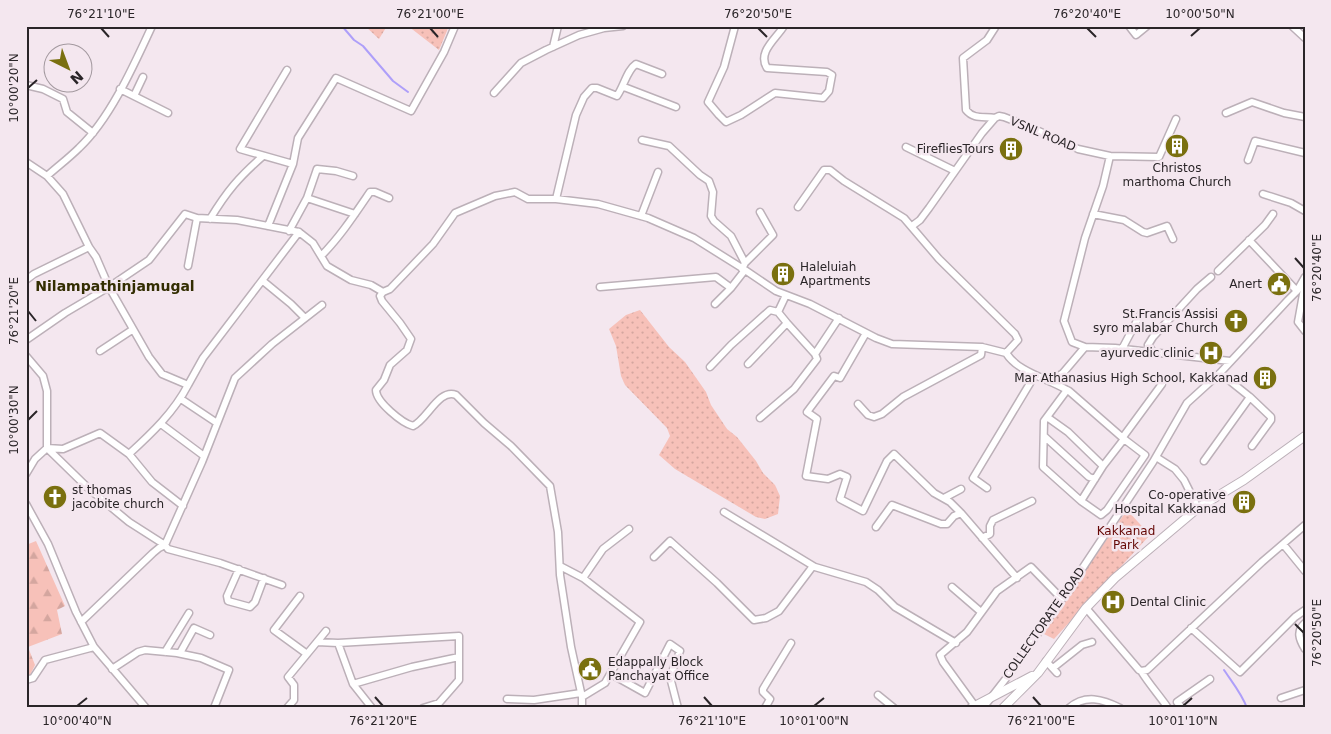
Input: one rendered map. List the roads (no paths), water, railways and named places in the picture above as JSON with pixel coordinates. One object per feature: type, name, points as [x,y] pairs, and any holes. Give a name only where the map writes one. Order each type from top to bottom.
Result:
[{"type":"main road","points":[[1003,708],[1038,673],[1086,608],[1115,578],[1198,508],[1305,436]]},
{"type":"main road","points":[[973,707],[1038,673]]},
{"type":"street","points":[[47,176],[80,148],[93,133],[131,71],[152,26]]},
{"type":"street","points":[[268,226],[292,164],[298,138],[336,78],[411,111],[444,52],[455,26]]},
{"type":"street","points":[[553,47],[558,26]]},
{"type":"street","points":[[494,93],[521,64],[553,47],[579,35],[604,27],[623,26]]},
{"type":"street","points":[[735,26],[724,67],[708,102],[726,122],[741,115],[775,93],[823,98],[829,91],[832,75],[827,72],[767,68],[764,64],[764,56],[768,46],[784,26]]},
{"type":"street","points":[[995,118],[972,115],[966,110],[963,58],[987,40],[996,26]]},
{"type":"street","points":[[1129,26],[1136,35],[1147,26]]},
{"type":"street","points":[[1292,26],[1305,38]]},
{"type":"street","points":[[556,199],[576,114],[584,97],[592,88],[597,88],[617,96],[624,87],[631,67],[636,64],[662,74]]},
{"type":"street","points":[[287,70],[240,149],[292,164]]},
{"type":"street","points":[[134,96],[143,76]]},
{"type":"street","points":[[26,85],[43,89],[63,99],[67,112],[93,133]]},
{"type":"street","points":[[624,87],[676,107]]},
{"type":"street","points":[[120,89],[168,112]]},
{"type":"street","points":[[1226,113],[1252,102],[1284,113],[1305,116]]},
{"type":"street","name":"VSNL ROAD","points":[[912,226],[920,220],[995,118],[1004,117],[1078,149],[1110,156],[1159,157],[1176,119]]},
{"type":"street","points":[[642,140],[669,146],[709,181],[713,192],[711,216],[731,236],[744,267]]},
{"type":"street","points":[[1248,160],[1255,141],[1305,153]]},
{"type":"street","points":[[906,147],[955,171]]},
{"type":"street","points":[[210,218],[225,193],[244,172],[263,156]]},
{"type":"street","points":[[1110,156],[1085,238],[1064,321],[1072,342],[1085,347],[1122,349],[1230,361]]},
{"type":"street","points":[[26,162],[47,176],[63,194],[89,247],[96,257],[109,287],[149,357],[162,374],[188,385]]},
{"type":"street","points":[[289,231],[307,198],[317,169],[336,171],[353,176]]},
{"type":"street","points":[[798,207],[824,170],[830,170],[844,181],[904,218],[938,259],[1015,334],[1018,340],[1006,353]]},
{"type":"street","points":[[641,216],[658,172]]},
{"type":"street","points":[[321,256],[331,246],[370,192],[375,192],[389,198]]},
{"type":"street","points":[[582,708],[582,695],[571,647],[560,566],[558,532],[550,486],[456,395],[444,395],[420,422],[413,426],[378,399],[376,390],[384,380],[390,365],[407,350],[411,339],[380,296],[390,289],[433,244],[455,213],[495,196],[515,192],[528,199],[556,199],[598,204],[641,216],[694,238],[744,267],[776,292],[802,300],[866,333],[892,344],[982,347],[1006,353],[1010,360],[1035,375],[1067,390],[1081,400],[1145,455],[1103,514],[1099,515],[1042,467],[1044,420],[1067,390]]},
{"type":"street","points":[[1263,194],[1291,203],[1305,212]]},
{"type":"street","points":[[307,198],[355,214]]},
{"type":"street","points":[[715,304],[731,288],[744,267],[774,235],[760,212]]},
{"type":"street","points":[[26,340],[149,260],[185,214],[197,218],[237,220],[299,232],[314,243],[327,266],[350,280],[371,285],[384,292]]},
{"type":"street","points":[[1093,214],[1124,220],[1147,233],[1166,226],[1174,239]]},
{"type":"street","points":[[1218,271],[1270,220],[1273,214]]},
{"type":"street","points":[[188,266],[197,218]]},
{"type":"street","points":[[130,454],[160,424],[181,398],[203,358],[299,232]]},
{"type":"street","points":[[1249,240],[1297,291]]},
{"type":"street","points":[[26,280],[34,274],[89,247]]},
{"type":"street","points":[[600,287],[716,277],[731,288]]},
{"type":"street","points":[[1154,353],[1148,345],[1153,337],[1197,289],[1211,277]]},
{"type":"street","name":"COLLECTORATE ROAD","points":[[983,708],[1062,599],[1156,457],[1187,403],[1220,373],[1297,291],[1305,277]]},
{"type":"street","points":[[263,281],[305,318]]},
{"type":"street","points":[[1305,283],[1298,322],[1305,331]]},
{"type":"street","points":[[778,312],[786,295]]},
{"type":"street","points":[[81,622],[153,553],[165,545],[204,456],[235,378],[272,344],[322,304]]},
{"type":"street","points":[[710,367],[770,310],[778,312],[815,354],[817,359],[794,389],[760,418]]},
{"type":"street","points":[[1122,349],[1140,315]]},
{"type":"street","points":[[815,354],[839,318]]},
{"type":"street","points":[[748,364],[787,323]]},
{"type":"street","points":[[100,351],[132,330]]},
{"type":"street","points":[[866,333],[840,378],[834,376],[807,412],[817,419],[806,476],[828,479],[840,474],[847,477],[840,498],[863,511],[886,461],[894,454],[934,493],[950,502],[961,513],[1017,578]]},
{"type":"street","points":[[858,404],[868,415],[874,417],[882,414],[903,397],[981,355],[982,347]]},
{"type":"street","points":[[1051,381],[1064,373],[1085,347]]},
{"type":"street","points":[[26,356],[43,376],[47,390],[47,448],[88,488],[122,516],[165,545],[168,549],[238,569],[282,585]]},
{"type":"street","points":[[1220,373],[1271,417],[1271,420],[1252,446]]},
{"type":"street","points":[[987,488],[973,478],[1035,375]]},
{"type":"street","points":[[1081,500],[1162,384]]},
{"type":"street","points":[[1204,461],[1250,397]]},
{"type":"street","points":[[181,398],[217,423]]},
{"type":"street","points":[[1047,417],[1068,432],[1103,466]]},
{"type":"street","points":[[160,424],[204,456]]},
{"type":"street","points":[[26,474],[35,459],[47,448],[63,449],[100,433],[130,454],[152,482],[183,506]]},
{"type":"street","points":[[1044,436],[1089,477],[1095,479]]},
{"type":"street","points":[[1156,457],[1175,469],[1184,480],[1198,508]]},
{"type":"street","points":[[944,498],[961,489]]},
{"type":"street","points":[[982,538],[990,534],[990,526],[993,520],[1032,501]]},
{"type":"street","points":[[26,504],[48,544],[81,622],[94,647],[146,708]]},
{"type":"street","points":[[876,527],[892,505],[941,524],[947,524],[954,516],[961,513]]},
{"type":"street","points":[[724,512],[812,566],[866,582],[878,590],[895,607],[956,643]]},
{"type":"street","points":[[1142,671],[1150,668],[1191,628],[1305,525]]},
{"type":"street","points":[[582,578],[603,549],[629,529]]},
{"type":"street","points":[[654,557],[670,541],[754,620],[766,618],[779,611],[812,566]]},
{"type":"street","points":[[1283,544],[1305,571]]},
{"type":"street","points":[[507,699],[534,700],[582,695],[605,683],[640,622],[582,578],[560,566]]},
{"type":"street","points":[[973,707],[940,655],[967,632],[997,591],[1031,567],[1062,599]]},
{"type":"street","points":[[238,569],[228,601],[250,607],[255,602],[264,578]]},
{"type":"street","points":[[952,587],[981,612]]},
{"type":"street","points":[[300,596],[274,630],[307,654]]},
{"type":"street","points":[[1086,608],[1135,666],[1142,671],[1148,683],[1157,691],[1169,708],[1179,705],[1210,679]]},
{"type":"street","points":[[1191,628],[1240,672],[1295,617],[1305,610]]},
{"type":"street","points":[[165,652],[189,613]]},
{"type":"street","points":[[1305,623],[1299,630],[1299,637],[1305,648]]},
{"type":"street","points":[[180,653],[194,628],[210,635]]},
{"type":"street","points":[[287,708],[294,700],[294,685],[288,677],[326,631]]},
{"type":"street","points":[[317,642],[338,644],[459,636],[459,680],[439,703],[422,708]]},
{"type":"street","points":[[1046,661],[1055,671],[1082,646],[1092,642]]},
{"type":"street","points":[[766,708],[770,699],[762,691],[791,643]]},
{"type":"street","points":[[338,644],[353,684],[372,708]]},
{"type":"street","points":[[611,674],[645,693],[670,644],[680,651],[670,677],[678,708]]},
{"type":"street","points":[[26,680],[33,678],[45,660],[94,647]]},
{"type":"street","points":[[112,669],[138,652],[145,650],[180,653],[201,658],[229,670],[214,708]]},
{"type":"street","points":[[353,684],[412,667],[459,657]]},
{"type":"street","points":[[1281,698],[1305,690]]},
{"type":"street","points":[[878,695],[894,708]]},
{"type":"street","points":[[1069,708],[1076,702],[1095,698],[1120,708]]},
{"type":"waterway","points":[[342,26],[354,40],[363,46],[393,81],[408,92]]},
{"type":"waterway","points":[[1224,670],[1240,693],[1247,708]]},
{"type":"place","name":"Christos marthoma Church","points":[[1177,146]]},
{"type":"place","name":"FirefliesTours","points":[[1011,149]]},
{"type":"place","name":"Haleluiah Apartments","points":[[783,274]]},
{"type":"place","name":"Anert","points":[[1279,284]]},
{"type":"place","name":"St.Francis Assisi syro malabar Church","points":[[1236,321]]},
{"type":"place","name":"ayurvedic clinic","points":[[1211,353]]},
{"type":"place","name":"Mar Athanasius High School, Kakkanad","points":[[1265,378]]},
{"type":"place","name":"st thomas jacobite church","points":[[55,497]]},
{"type":"place","name":"Co-operative Hospital Kakkanad","points":[[1244,502]]},
{"type":"place","name":"Dental Clinic","points":[[1113,602]]},
{"type":"place","name":"Edappally Block Panchayat Office","points":[[590,669]]},
{"type":"district","name":"Nilampathinjamugal","points":[[115,286]]},
{"type":"park label","name":"Kakkanad Park","points":[[1126,538]]}]
